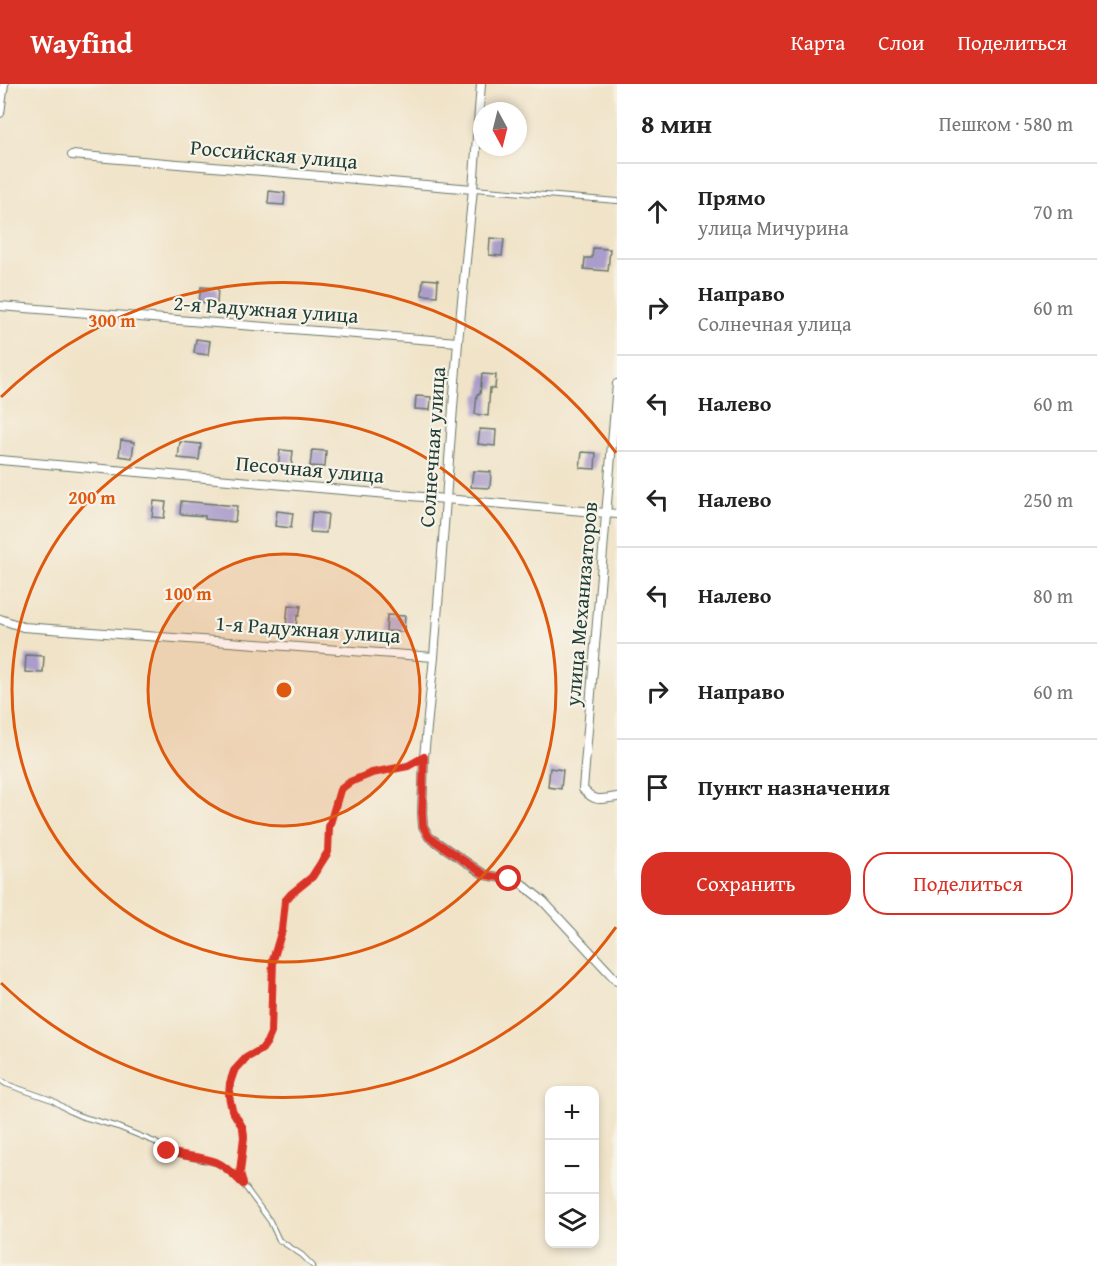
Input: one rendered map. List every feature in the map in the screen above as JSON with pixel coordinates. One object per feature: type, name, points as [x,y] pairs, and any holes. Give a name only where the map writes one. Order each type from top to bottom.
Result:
[{"type":"street","points":[[0,113],[4,84]]},
{"type":"street","name":"Солнечная улица","points":[[481,84],[424,757],[423,826],[429,837],[485,875],[522,884],[543,901],[617,981]]},
{"type":"street","name":"Российская улица","points":[[72,155],[473,189]]},
{"type":"street","name":"2-я Радужная улица","points":[[0,306],[458,342]]},
{"type":"street","name":"улица Механизаторов","points":[[617,384],[584,789],[591,798],[600,800],[617,797]]},
{"type":"street","name":"Песочная улица","points":[[0,460],[617,514]]},
{"type":"street","name":"1-я Радужная улица","points":[[0,619],[23,627],[434,657]]},
{"type":"lane","points":[[473,189],[617,201]]},
{"type":"lane","points":[[0,1080],[52,1100],[80,1116],[118,1127],[155,1142],[167,1151],[217,1163],[243,1184],[270,1221],[279,1239],[313,1266]]},
{"type":"path","points":[[243,1184],[240,1172],[243,1128],[232,1110],[229,1096],[230,1083],[234,1071],[246,1058],[262,1049],[271,1033],[273,960],[282,930],[285,901],[312,877],[328,852],[329,827],[340,790],[350,782],[372,773],[408,766],[424,757]]},
{"type":"building","points":[[269,191],[285,193],[284,205],[268,204]]},
{"type":"building","points":[[490,238],[504,239],[502,256],[489,255]]},
{"type":"building","points":[[593,248],[610,249],[608,271],[584,269],[585,258],[592,258]]},
{"type":"building","points":[[423,279],[438,280],[437,296],[422,295]]},
{"type":"building","points":[[201,287],[218,288],[217,304],[199,302]]},
{"type":"building","points":[[196,339],[210,341],[208,355],[194,353]]},
{"type":"building","points":[[482,374],[496,375],[495,389],[490,388],[488,416],[475,414]]},
{"type":"building","points":[[416,396],[431,397],[430,410],[415,409]]},
{"type":"building","points":[[480,429],[496,430],[495,446],[478,444]]},
{"type":"building","points":[[121,440],[134,442],[132,458],[119,456]]},
{"type":"building","points":[[180,442],[201,444],[199,460],[178,458]]},
{"type":"building","points":[[280,450],[293,451],[291,470],[278,469]]},
{"type":"building","points":[[312,450],[326,451],[325,467],[310,466]]},
{"type":"building","points":[[582,452],[596,453],[595,469],[580,468]]},
{"type":"building","points":[[473,471],[491,472],[490,488],[471,487]]},
{"type":"building","points":[[154,501],[166,502],[164,518],[152,517]]},
{"type":"building","points":[[181,501],[237,506],[235,522],[180,514]]},
{"type":"building","points":[[277,511],[293,513],[291,528],[275,526]]},
{"type":"building","points":[[312,512],[328,514],[326,533],[310,532]]},
{"type":"building","points":[[288,605],[301,606],[296,627],[286,626]]},
{"type":"building","points":[[387,615],[405,616],[404,632],[386,631]]},
{"type":"building","points":[[26,655],[44,656],[43,673],[25,672]]},
{"type":"building","points":[[550,768],[563,770],[561,789],[548,787]]},
{"type":"route","points":[[167,1151],[217,1163],[243,1184],[240,1172],[243,1128],[232,1110],[229,1096],[230,1083],[234,1071],[246,1058],[262,1049],[271,1033],[273,960],[282,930],[285,901],[312,877],[328,852],[329,827],[340,790],[350,782],[372,773],[408,766],[424,757],[422,813],[423,826],[429,837],[485,875],[509,879]]}]
